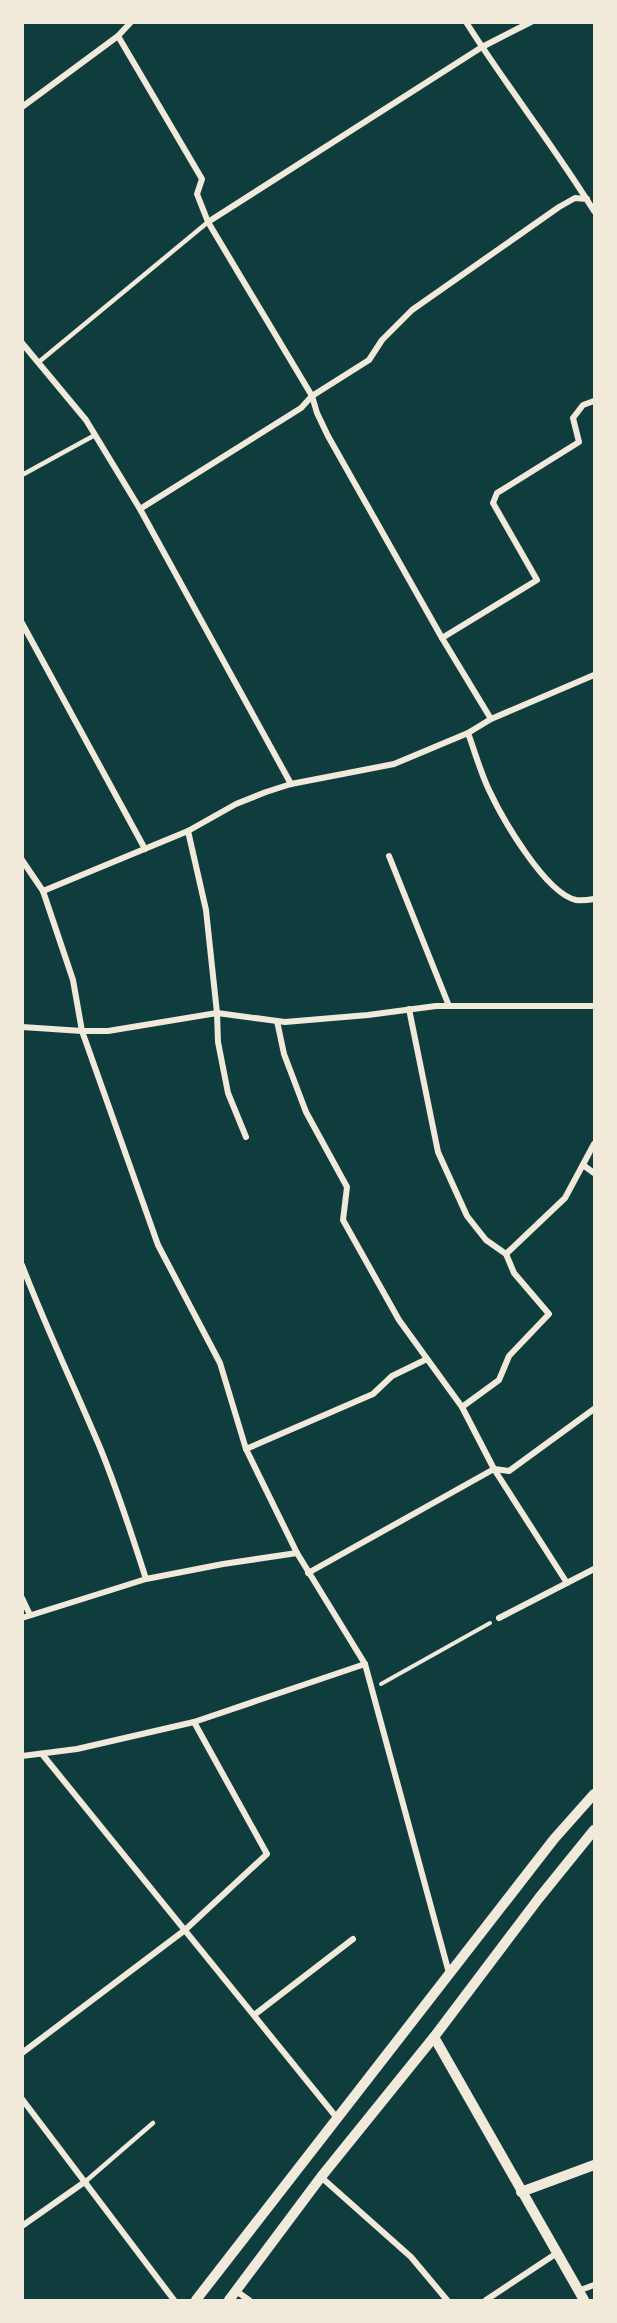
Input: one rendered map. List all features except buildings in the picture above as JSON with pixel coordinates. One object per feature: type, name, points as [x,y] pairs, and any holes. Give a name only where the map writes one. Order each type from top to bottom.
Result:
[{"type":"street","points":[[466,22],[594,211]]},
{"type":"street","points":[[208,222],[482,47],[531,22]]},
{"type":"street","points":[[22,107],[118,36],[132,23]]},
{"type":"street","points":[[118,36],[202,178],[197,194],[208,222],[312,396],[328,436],[442,638],[491,719]]},
{"type":"street","points":[[140,509],[301,408],[312,396],[369,360],[382,340],[412,310],[559,207],[575,198],[587,199]]},
{"type":"street","points":[[22,342],[86,420],[140,509],[291,784]]},
{"type":"street","points":[[442,638],[537,580],[493,503],[497,493],[579,442],[573,418],[583,405],[594,400]]},
{"type":"street","points":[[22,624],[145,849]]},
{"type":"street","points":[[43,891],[188,831],[236,804],[291,784],[394,764],[594,675]]},
{"type":"street","points":[[468,733],[488,789],[507,824],[536,867],[554,887],[574,900],[594,899]]},
{"type":"street","points":[[188,831],[206,910],[218,1042],[228,1093],[246,1137]]},
{"type":"street","points":[[389,856],[449,1006]]},
{"type":"street","points":[[22,860],[43,891],[73,980],[82,1031],[158,1245],[220,1363],[246,1449],[297,1553],[365,1664],[449,1973]]},
{"type":"street","points":[[22,1027],[108,1031],[217,1013],[277,1021],[368,1015],[449,1006],[594,1006]]},
{"type":"street","points":[[410,1010],[438,1152],[467,1216],[486,1240],[506,1254],[514,1273],[549,1314],[509,1356],[499,1380],[462,1407]]},
{"type":"street","points":[[277,1021],[284,1054],[306,1112],[347,1187],[344,1220],[399,1320],[462,1407],[494,1469],[567,1583]]},
{"type":"street","points":[[506,1254],[565,1198],[594,1144]]},
{"type":"street","points":[[583,1165],[594,1173]]},
{"type":"street","points":[[22,1265],[101,1450],[146,1579]]},
{"type":"street","points":[[246,1449],[373,1394],[392,1376],[427,1359]]},
{"type":"street","points":[[308,1573],[494,1469],[509,1471],[594,1409]]},
{"type":"street","points":[[22,1618],[146,1579],[297,1553]]},
{"type":"street","points":[[499,1618],[594,1569]]},
{"type":"street","points":[[22,1598],[30,1615]]},
{"type":"street","points":[[22,1756],[77,1749],[194,1722],[365,1664]]},
{"type":"street","points":[[22,2053],[185,1930],[267,1854],[194,1722]]},
{"type":"street","points":[[42,1754],[337,2118]]},
{"type":"street","points":[[196,2301],[554,1839],[594,1794]]},
{"type":"street","points":[[229,2301],[321,2177],[434,2037],[539,1898],[594,1830]]},
{"type":"street","points":[[254,2015],[353,1939]]},
{"type":"street","points":[[434,2037],[581,2296],[594,2285]]},
{"type":"street","points":[[22,2098],[174,2301]]},
{"type":"street","points":[[521,2192],[594,2165]]},
{"type":"street","points":[[321,2177],[411,2257],[447,2301]]},
{"type":"street","points":[[22,2226],[86,2181]]},
{"type":"street","points":[[486,2301],[557,2253]]},
{"type":"street","points":[[236,2291],[249,2301]]},
{"type":"lane","points":[[39,362],[208,222]]},
{"type":"lane","points":[[22,475],[95,435]]},
{"type":"lane","points":[[86,2181],[153,2122]]},
{"type":"path","points":[[373,1688],[499,1618]]}]
